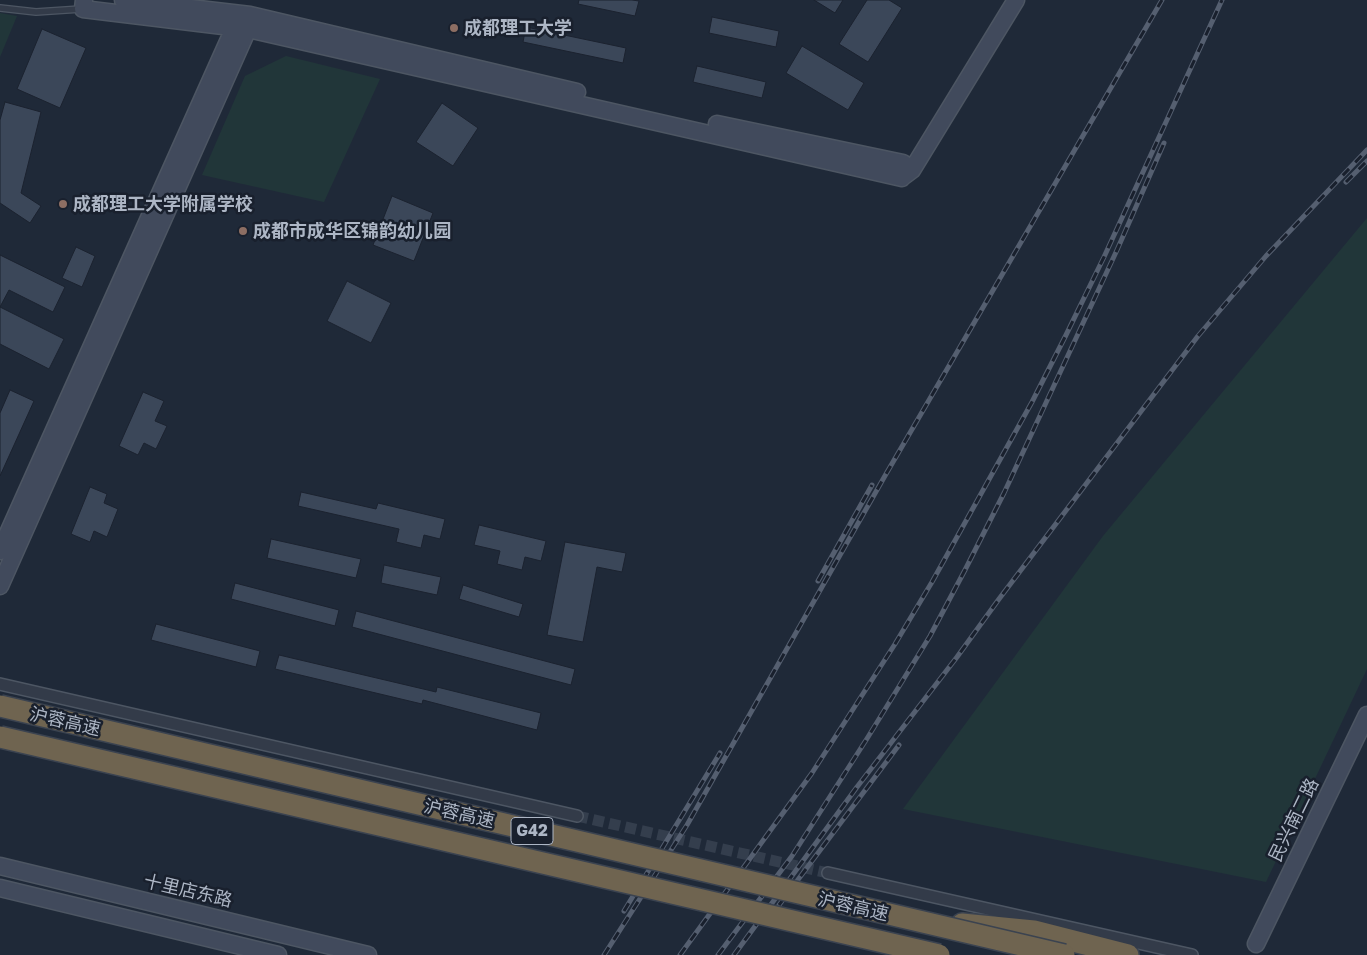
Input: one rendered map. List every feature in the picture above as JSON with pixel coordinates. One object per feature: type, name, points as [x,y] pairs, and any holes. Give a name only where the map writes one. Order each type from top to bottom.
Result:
[{"type":"highway","name":"沪蓉高速","points":[[0,706],[1064,955]]},
{"type":"highway","name":"沪蓉高速","points":[[0,737],[939,955]]},
{"type":"highway","points":[[901,918],[1034,931],[1128,955]]},
{"type":"street","points":[[124,0],[193,4],[242,21]]},
{"type":"street","points":[[905,170],[1003,0]]},
{"type":"street","points":[[905,170],[1016,0]]},
{"type":"street","points":[[84,5],[311,28],[905,170]]},
{"type":"street","points":[[0,551],[242,21]]},
{"type":"street","points":[[0,586],[242,21]]},
{"type":"street","points":[[0,684],[576,816]]},
{"type":"street","name":"民兴南二路","points":[[1256,944],[1367,714]]},
{"type":"street","name":"十里店东路","points":[[0,866],[368,955]]},
{"type":"street","points":[[828,873],[1192,955]]},
{"type":"street","points":[[0,888],[278,955]]},
{"type":"lane","points":[[0,8],[36,12],[84,5]]},
{"type":"green space","points":[[0,13],[17,16],[0,57]]},
{"type":"green space","points":[[286,56],[380,79],[324,202],[202,175],[245,76]]},
{"type":"green space","points":[[1367,218],[1367,669],[1266,882],[903,809],[1103,536]]},
{"type":"building","points":[[579,0],[639,1],[635,16],[578,4]]},
{"type":"building","points":[[814,0],[843,0],[835,13]]},
{"type":"building","points":[[867,0],[889,0],[902,8],[868,62],[839,44]]},
{"type":"building","points":[[712,17],[779,31],[776,47],[709,33]]},
{"type":"building","points":[[526,27],[626,48],[623,63],[523,42]]},
{"type":"building","points":[[42,29],[86,48],[60,108],[17,89]]},
{"type":"building","points":[[802,46],[864,83],[848,110],[786,73]]},
{"type":"building","points":[[697,66],[766,82],[762,98],[693,82]]},
{"type":"building","points":[[5,102],[41,112],[21,193],[41,206],[30,223],[0,203],[0,120]]},
{"type":"building","points":[[442,103],[478,128],[453,166],[416,142]]},
{"type":"building","points":[[392,196],[433,213],[414,261],[373,245]]},
{"type":"building","points":[[76,247],[95,256],[82,287],[62,278]]},
{"type":"building","points":[[0,255],[65,287],[53,312],[9,290],[0,307]]},
{"type":"building","points":[[347,281],[391,303],[371,343],[327,321]]},
{"type":"building","points":[[0,307],[64,339],[49,369],[0,344]]},
{"type":"building","points":[[10,390],[34,401],[0,476],[0,413]]},
{"type":"building","points":[[143,392],[164,401],[155,421],[167,426],[156,449],[144,443],[138,455],[119,446]]},
{"type":"building","points":[[90,487],[107,494],[104,503],[118,509],[107,537],[94,531],[90,542],[71,534]]},
{"type":"building","points":[[301,492],[376,509],[378,503],[445,519],[440,539],[424,535],[421,548],[396,542],[399,529],[298,506]]},
{"type":"building","points":[[479,525],[546,541],[541,561],[525,557],[522,570],[497,564],[500,551],[474,545]]},
{"type":"building","points":[[271,539],[361,559],[356,578],[267,558]]},
{"type":"building","points":[[565,542],[626,553],[622,572],[597,567],[583,642],[547,635]]},
{"type":"building","points":[[384,565],[441,577],[437,595],[381,583]]},
{"type":"building","points":[[235,583],[339,610],[335,626],[231,599]]},
{"type":"building","points":[[463,585],[523,604],[519,617],[459,599]]},
{"type":"building","points":[[356,611],[575,669],[571,685],[352,627]]},
{"type":"building","points":[[156,624],[260,651],[256,667],[151,640]]},
{"type":"building","points":[[279,655],[436,692],[437,687],[541,713],[537,730],[423,700],[422,704],[275,669]]},
{"type":"tunnel","points":[[577,816],[828,873]]},
{"type":"railway","points":[[604,955],[687,825],[886,474],[1162,0]]},
{"type":"railway","points":[[680,955],[812,773],[895,644],[932,582],[1032,402],[1066,335],[1104,257],[1222,0]]},
{"type":"railway","points":[[718,955],[792,856],[930,636],[1004,493],[1117,250],[1164,143]]},
{"type":"railway","points":[[734,955],[857,787],[1198,336],[1266,256],[1367,150]]},
{"type":"railway","points":[[1346,182],[1367,161]]},
{"type":"railway","points":[[818,581],[872,485]]},
{"type":"railway","points":[[779,905],[899,745]]},
{"type":"railway","points":[[624,911],[720,753]]},
{"type":"place","name":"成都理工大学","points":[[454,28]]},
{"type":"place","name":"成都理工大学附属学校","points":[[63,204]]},
{"type":"place","name":"成都市成华区锦韵幼儿园","points":[[243,231]]}]
